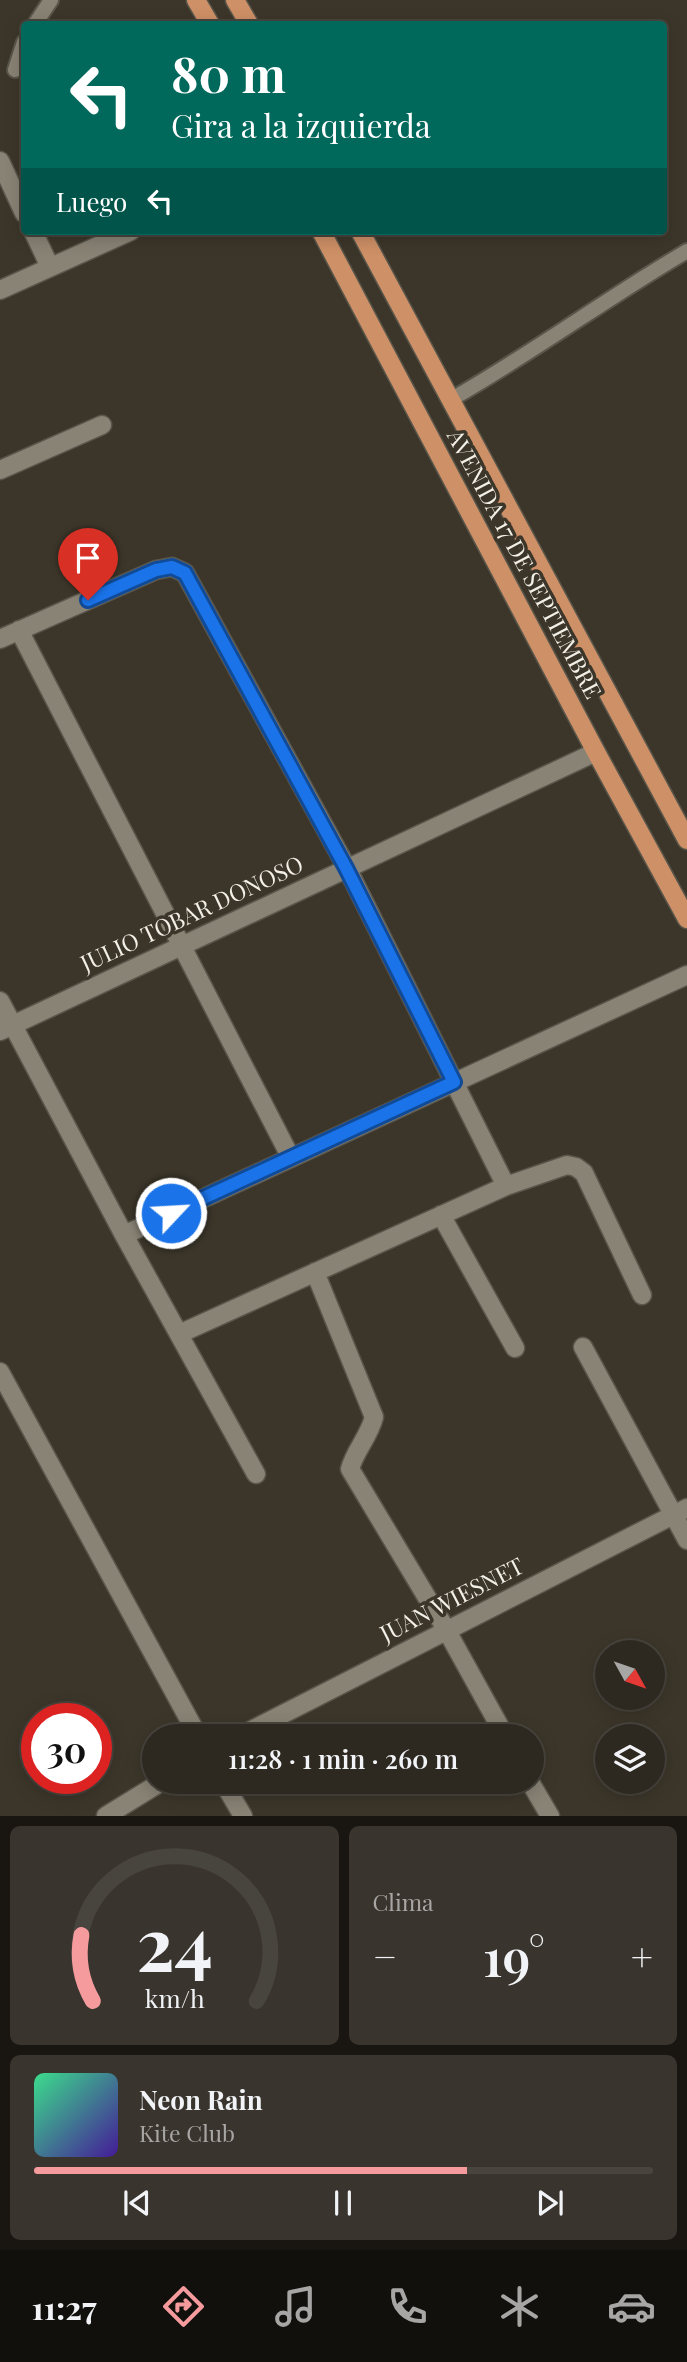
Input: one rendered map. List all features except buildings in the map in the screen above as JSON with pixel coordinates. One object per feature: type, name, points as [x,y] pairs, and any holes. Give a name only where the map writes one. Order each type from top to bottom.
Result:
[{"type":"main road","points":[[196,0],[208,21]]},
{"type":"main road","points":[[235,0],[246,21]]},
{"type":"main road","name":"AVENIDA 17 DE SEPTIEMBRE","points":[[323,235],[687,919]]},
{"type":"main road","name":"AVENIDA 17 DE SEPTIEMBRE","points":[[362,235],[687,840]]},
{"type":"street","points":[[0,161],[21,206]]},
{"type":"street","points":[[35,235],[50,267]]},
{"type":"street","points":[[0,290],[122,235]]},
{"type":"street","points":[[0,470],[102,425]]},
{"type":"street","points":[[0,639],[156,570],[172,567],[185,573],[346,868],[506,1186]]},
{"type":"street","points":[[19,630],[290,1158]]},
{"type":"street","name":"JULIO TOBAR DONOSO","points":[[6,1028],[596,752]]},
{"type":"street","points":[[124,1235],[687,975]]},
{"type":"street","points":[[0,1001],[6,1028],[256,1474]]},
{"type":"street","points":[[178,1334],[506,1186],[567,1165],[584,1172],[642,1294]]},
{"type":"street","points":[[441,1215],[515,1348]]},
{"type":"street","points":[[314,1272],[374,1418],[371,1430],[353,1457],[350,1469],[498,1724]]},
{"type":"street","points":[[583,1347],[680,1512],[687,1540]]},
{"type":"street","points":[[0,1372],[191,1724]]},
{"type":"street","name":"JUAN WIESNET","points":[[263,1724],[680,1512]]},
{"type":"street","points":[[106,1816],[142,1794]]},
{"type":"street","points":[[230,1794],[243,1816]]},
{"type":"street","points":[[537,1794],[550,1816]]},
{"type":"lane","points":[[37,21],[51,0]]},
{"type":"lane","points":[[15,69],[21,51]]},
{"type":"lane","points":[[450,400],[492,376],[624,288],[687,251]]},
{"type":"route","points":[[88,600],[156,570],[172,567],[181,570],[189,578],[346,868],[454,1082],[171,1213]]}]
